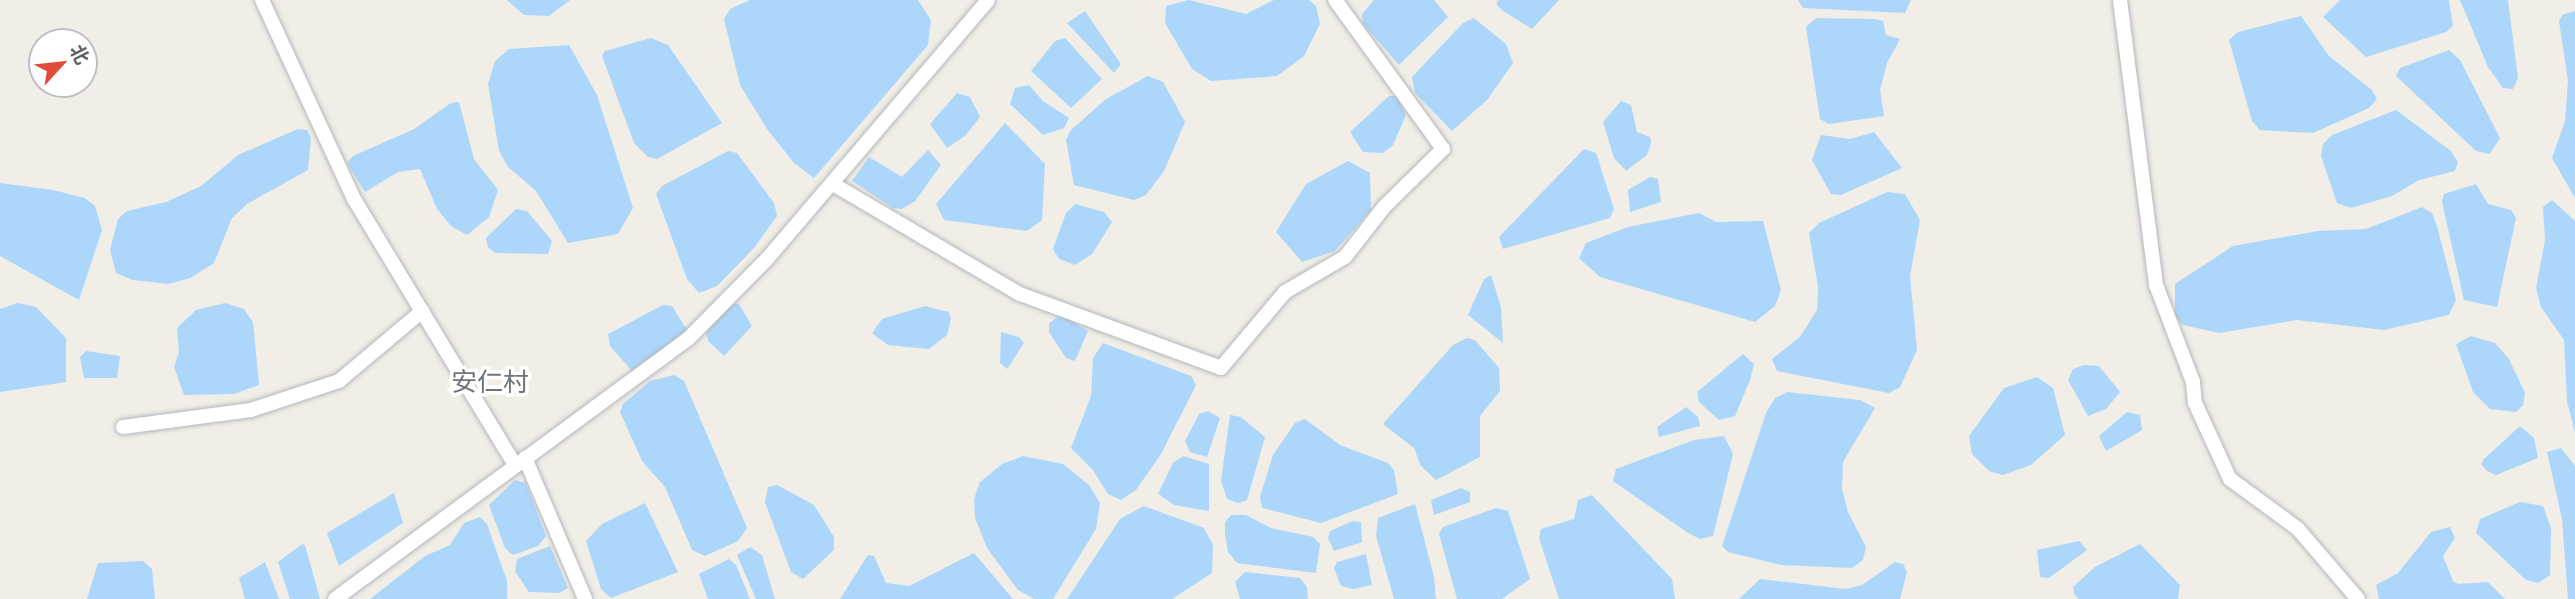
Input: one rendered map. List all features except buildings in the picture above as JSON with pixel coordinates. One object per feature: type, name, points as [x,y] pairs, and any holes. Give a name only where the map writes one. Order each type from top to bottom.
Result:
[{"type":"street","points":[[262,0],[342,175],[422,311],[520,461],[584,599]]},
{"type":"street","points":[[335,599],[688,339],[833,184],[988,0]]},
{"type":"street","points":[[833,184],[1020,294],[1224,366],[1285,292],[1345,257],[1384,207],[1443,149],[1335,0]]},
{"type":"street","points":[[2120,0],[2156,285],[2193,382],[2195,403],[2230,479],[2298,529],[2358,599]]},
{"type":"street","points":[[123,427],[251,410],[339,381],[422,311]]},
{"type":"water","points":[[507,0],[570,0],[549,16],[524,15]]},
{"type":"water","points":[[750,0],[918,0],[931,20],[928,45],[814,178],[794,163],[767,129],[740,85],[724,19],[730,9]]},
{"type":"water","points":[[1189,0],[1246,14],[1274,0],[1309,0],[1316,6],[1320,24],[1304,56],[1277,76],[1211,81],[1192,69],[1165,23],[1166,6]]},
{"type":"water","points":[[1374,0],[1434,0],[1448,17],[1399,65],[1363,24],[1362,14]]},
{"type":"water","points":[[1499,0],[1559,0],[1532,29],[1503,11],[1496,4]]},
{"type":"water","points":[[1798,0],[1911,0],[1905,13],[1803,8]]},
{"type":"water","points":[[2340,0],[2449,0],[2453,26],[2446,32],[2366,57],[2323,17]]},
{"type":"water","points":[[2460,0],[2508,0],[2518,78],[2513,89],[2503,88],[2488,67]]},
{"type":"water","points":[[1085,11],[1121,64],[1114,73],[1067,23]]},
{"type":"water","points":[[2575,11],[2575,198],[2552,158],[2565,121],[2568,81],[2559,21],[2562,15]]},
{"type":"water","points":[[2301,16],[2329,56],[2372,90],[2377,99],[2369,108],[2313,133],[2260,130],[2252,121],[2229,40],[2238,32]]},
{"type":"water","points":[[1474,18],[1506,44],[1513,63],[1487,100],[1452,131],[1415,93],[1412,77],[1463,23]]},
{"type":"water","points":[[1816,18],[1883,21],[1886,35],[1900,39],[1887,63],[1880,90],[1884,116],[1829,124],[1820,119],[1806,27]]},
{"type":"water","points":[[651,38],[668,45],[722,123],[657,159],[648,157],[634,143],[602,56],[605,51]]},
{"type":"water","points":[[1065,38],[1102,79],[1071,108],[1031,71],[1055,41]]},
{"type":"water","points":[[569,45],[597,95],[633,208],[618,234],[568,243],[536,191],[508,167],[499,151],[488,84],[495,61],[509,49]]},
{"type":"water","points":[[2449,50],[2460,60],[2500,138],[2490,154],[2476,151],[2396,76],[2400,68]]},
{"type":"water","points":[[1148,76],[1163,82],[1185,122],[1164,171],[1146,195],[1134,200],[1074,185],[1066,140],[1070,131],[1106,99]]},
{"type":"water","points":[[1029,85],[1043,101],[1069,118],[1064,128],[1043,135],[1010,104],[1015,88]]},
{"type":"water","points":[[957,93],[970,97],[980,117],[965,136],[947,148],[930,124]]},
{"type":"water","points":[[1389,96],[1397,96],[1406,115],[1393,145],[1383,153],[1363,152],[1350,132]]},
{"type":"water","points":[[1621,101],[1631,105],[1637,132],[1650,137],[1651,143],[1647,155],[1626,171],[1614,158],[1603,122]]},
{"type":"water","points":[[459,102],[474,159],[498,190],[489,217],[467,235],[451,226],[437,209],[420,169],[398,172],[365,192],[347,163],[353,156],[414,129],[451,103]]},
{"type":"water","points":[[2396,110],[2451,151],[2458,162],[2455,171],[2419,180],[2392,196],[2351,208],[2337,203],[2321,156],[2323,144],[2332,135]]},
{"type":"water","points":[[1005,123],[1045,164],[1042,220],[1027,231],[944,220],[936,204]]},
{"type":"water","points":[[298,129],[307,130],[311,138],[308,170],[247,204],[232,218],[214,263],[190,278],[168,284],[133,280],[116,273],[110,250],[118,219],[127,211],[166,202],[201,186],[238,155]]},
{"type":"water","points":[[1874,132],[1902,168],[1841,195],[1831,194],[1812,160],[1821,135],[1850,139]]},
{"type":"water","points":[[1584,149],[1596,153],[1614,209],[1610,218],[1503,249],[1499,237]]},
{"type":"water","points":[[928,150],[941,165],[915,201],[902,209],[893,208],[852,181],[869,157],[902,177]]},
{"type":"water","points":[[728,151],[737,153],[774,203],[777,216],[754,248],[717,286],[699,293],[687,279],[656,194],[662,186]]},
{"type":"water","points":[[1348,161],[1370,173],[1371,210],[1335,251],[1302,262],[1276,232],[1306,184]]},
{"type":"water","points":[[1650,177],[1658,179],[1661,202],[1630,212],[1628,190]]},
{"type":"water","points":[[0,183],[53,190],[85,198],[95,206],[102,230],[79,300],[0,256]]},
{"type":"water","points":[[2476,184],[2488,204],[2511,210],[2516,218],[2497,307],[2464,300],[2442,202],[2444,194]]},
{"type":"water","points":[[1887,192],[1905,194],[1920,220],[1910,276],[1917,350],[1900,387],[1889,393],[1777,371],[1772,359],[1800,337],[1817,310],[1818,287],[1809,233],[1819,223]]},
{"type":"water","points":[[2552,200],[2575,221],[2575,433],[2567,401],[2564,340],[2541,307],[2536,288],[2545,240],[2543,207]]},
{"type":"water","points":[[1075,204],[1104,212],[1112,222],[1092,254],[1075,265],[1059,259],[1053,249],[1066,213]]},
{"type":"water","points":[[2422,207],[2432,213],[2437,226],[2456,300],[2449,315],[2384,330],[2297,320],[2219,333],[2183,325],[2175,317],[2175,284],[2233,246],[2318,231],[2366,229]]},
{"type":"water","points":[[516,209],[527,211],[552,241],[548,254],[495,253],[488,247],[486,238]]},
{"type":"water","points":[[1699,213],[1716,222],[1763,221],[1781,290],[1775,306],[1755,322],[1600,277],[1579,258],[1586,243],[1628,227]]},
{"type":"water","points":[[1491,275],[1501,307],[1503,343],[1468,315],[1484,279]]},
{"type":"water","points":[[18,303],[36,307],[66,338],[66,382],[0,392],[0,309]]},
{"type":"water","points":[[225,303],[244,309],[253,322],[259,385],[234,394],[184,395],[174,367],[179,352],[177,328],[196,310]]},
{"type":"water","points":[[733,304],[739,304],[752,326],[724,356],[708,341],[706,332]]},
{"type":"water","points":[[663,305],[672,306],[687,330],[633,372],[610,346],[608,334]]},
{"type":"water","points":[[925,306],[949,312],[951,318],[947,335],[929,349],[888,345],[872,333],[882,319]]},
{"type":"water","points":[[1061,315],[1088,331],[1075,361],[1066,358],[1049,332],[1049,323]]},
{"type":"water","points":[[1001,332],[1019,337],[1024,343],[1007,369],[1000,363]]},
{"type":"water","points":[[2471,336],[2495,343],[2509,359],[2525,393],[2523,405],[2516,412],[2490,409],[2473,392],[2456,344]]},
{"type":"water","points":[[1467,338],[1475,340],[1499,368],[1500,391],[1480,416],[1480,457],[1436,480],[1421,466],[1414,448],[1383,424],[1453,345]]},
{"type":"water","points":[[1103,343],[1191,376],[1196,385],[1161,454],[1136,490],[1121,500],[1108,494],[1093,470],[1071,448],[1091,396],[1093,358]]},
{"type":"water","points":[[86,351],[120,356],[117,378],[84,378],[80,357]]},
{"type":"water","points":[[1743,354],[1754,364],[1750,380],[1735,416],[1719,420],[1699,402],[1697,392]]},
{"type":"water","points":[[2084,365],[2099,366],[2120,392],[2106,409],[2088,416],[2068,380],[2073,369]]},
{"type":"water","points":[[674,375],[684,381],[747,528],[738,541],[705,556],[692,550],[665,487],[642,461],[620,412],[623,404],[650,381]]},
{"type":"water","points":[[2037,377],[2053,388],[2065,435],[2031,465],[2003,475],[1989,471],[1972,454],[1969,436],[2004,388]]},
{"type":"water","points":[[1787,392],[1860,400],[1875,408],[1843,462],[1842,489],[1848,512],[1866,547],[1863,560],[1852,568],[1781,565],[1728,552],[1722,546],[1766,413],[1775,398]]},
{"type":"water","points":[[1686,407],[1698,417],[1700,426],[1659,437],[1657,427]]},
{"type":"water","points":[[1208,411],[1220,418],[1207,457],[1190,452],[1185,441],[1199,414]]},
{"type":"water","points":[[2127,412],[2140,415],[2142,430],[2106,451],[2099,436]]},
{"type":"water","points":[[1230,415],[1241,417],[1265,437],[1247,500],[1238,503],[1227,499],[1221,481]]},
{"type":"water","points":[[1305,419],[1340,445],[1388,463],[1394,470],[1398,494],[1321,523],[1262,508],[1260,497],[1273,455],[1295,423]]},
{"type":"water","points":[[2520,426],[2534,438],[2538,458],[2496,475],[2487,471],[2481,464],[2484,459]]},
{"type":"water","points":[[1724,436],[1733,454],[1713,536],[1700,539],[1688,533],[1613,481],[1616,469],[1694,440]]},
{"type":"water","points":[[2561,448],[2575,466],[2575,599],[2568,599],[2562,519],[2547,452]]},
{"type":"water","points":[[1023,456],[1063,464],[1089,485],[1100,503],[1096,529],[1053,599],[1034,599],[1018,590],[987,548],[975,518],[974,499],[980,482],[1002,464]]},
{"type":"water","points":[[1183,456],[1209,464],[1209,511],[1174,505],[1158,494],[1173,463]]},
{"type":"water","points":[[515,480],[526,483],[546,536],[538,546],[513,555],[505,548],[489,505]]},
{"type":"water","points":[[777,485],[814,505],[834,537],[834,550],[803,579],[791,572],[765,502],[768,487]]},
{"type":"water","points":[[1461,488],[1470,492],[1470,502],[1434,515],[1431,500]]},
{"type":"water","points":[[394,493],[403,523],[339,566],[327,533]]},
{"type":"water","points":[[1592,495],[1672,579],[1675,599],[1559,599],[1539,538],[1541,529],[1574,519],[1578,500]]},
{"type":"water","points":[[2520,502],[2543,506],[2551,528],[2550,575],[2538,583],[2526,580],[2476,533],[2480,519]]},
{"type":"water","points":[[645,503],[678,572],[611,598],[601,589],[586,541],[602,524]]},
{"type":"water","points":[[1415,504],[1434,577],[1436,599],[1394,599],[1376,536],[1378,518]]},
{"type":"water","points":[[1144,506],[1204,528],[1213,545],[1212,573],[1172,599],[1067,599],[1120,519]]},
{"type":"water","points":[[1496,508],[1508,511],[1530,579],[1502,599],[1457,599],[1439,534],[1443,527]]},
{"type":"water","points":[[1231,515],[1246,515],[1271,528],[1313,537],[1320,544],[1316,573],[1237,563],[1228,552],[1225,534],[1225,522]]},
{"type":"water","points":[[480,517],[487,524],[507,581],[507,599],[370,599],[425,556],[450,545],[464,523]]},
{"type":"water","points":[[1353,521],[1361,522],[1362,542],[1334,551],[1328,538],[1330,531]]},
{"type":"water","points":[[2450,527],[2455,538],[2443,556],[2453,581],[2458,584],[2488,582],[2505,599],[2379,599],[2376,585],[2398,573],[2431,532]]},
{"type":"water","points":[[2079,541],[2087,550],[2049,578],[2040,577],[2037,550]]},
{"type":"water","points":[[302,544],[305,545],[320,599],[290,599],[278,562]]},
{"type":"water","points":[[2140,544],[2180,585],[2178,599],[2079,599],[2074,594],[2073,587],[2095,567]]},
{"type":"water","points":[[550,546],[568,588],[559,593],[529,592],[515,571],[517,559]]},
{"type":"water","points":[[750,547],[762,555],[775,599],[756,599],[737,555]]},
{"type":"water","points":[[974,553],[1013,599],[840,599],[868,555],[874,556],[886,583],[909,586]]},
{"type":"water","points":[[1366,554],[1372,585],[1353,589],[1341,586],[1334,568],[1337,562]]},
{"type":"water","points":[[729,559],[736,565],[750,599],[708,599],[699,574]]},
{"type":"water","points":[[143,561],[152,569],[155,599],[87,599],[98,563]]},
{"type":"water","points":[[265,562],[279,599],[245,599],[239,578]]},
{"type":"water","points":[[1895,562],[1903,564],[1907,572],[1900,599],[1739,599],[1760,579],[1846,589],[1862,585]]},
{"type":"water","points":[[1245,572],[1300,578],[1307,587],[1308,599],[1240,599],[1235,582]]},
{"type":"district","name":"安仁村","points":[[490,382]]}]
